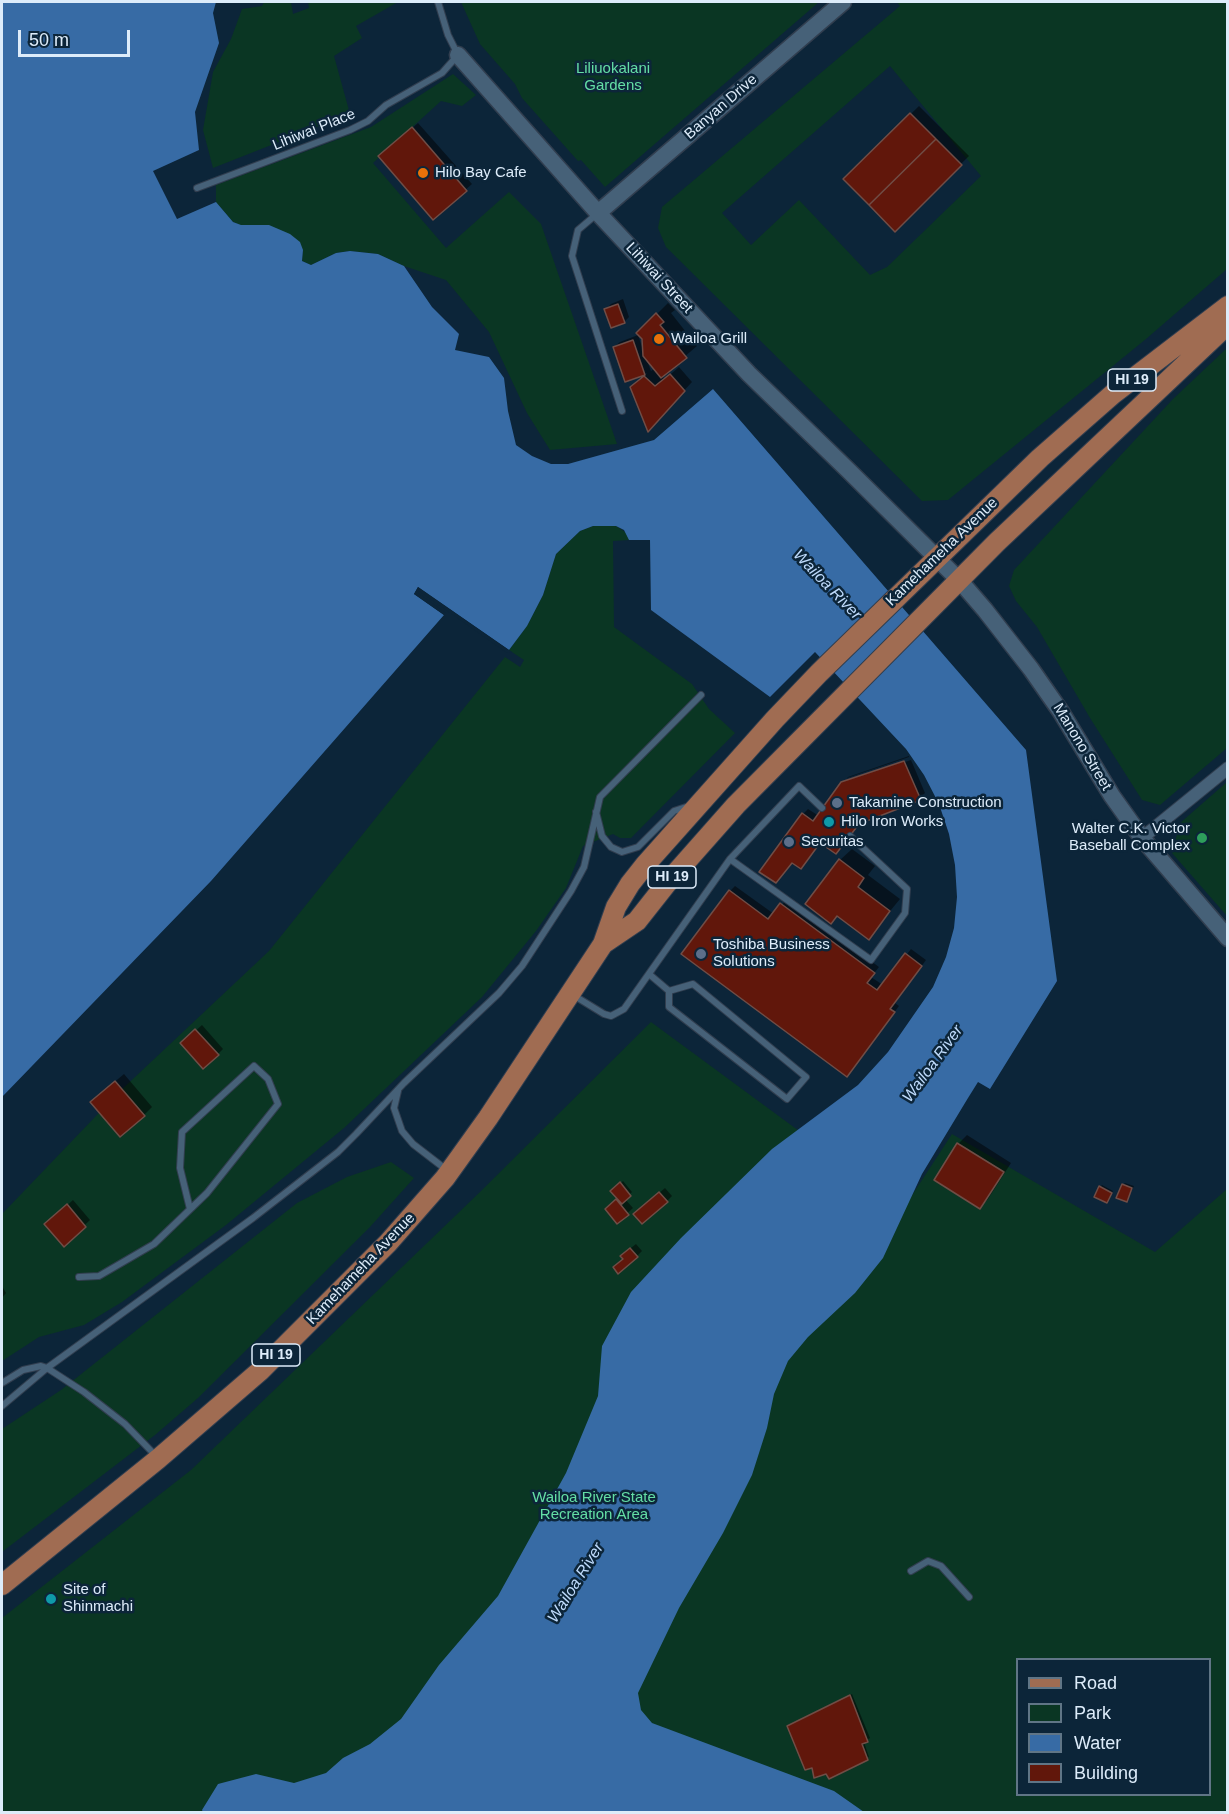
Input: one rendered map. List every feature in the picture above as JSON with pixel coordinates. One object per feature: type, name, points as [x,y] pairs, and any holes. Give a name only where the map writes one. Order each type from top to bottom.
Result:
[{"type":"main road","name":"Kamehameha Avenue","points":[[2,1585],[158,1458],[260,1371],[347,1286],[417,1211],[449,1172],[488,1118],[603,944],[616,907],[630,884],[703,800],[819,673],[1040,458],[1113,394],[1227,306]]},
{"type":"main road","name":"Kamehameha Avenue","points":[[603,944],[637,921],[667,883],[736,805],[841,698],[997,542],[1227,324]]},
{"type":"street","name":"Banyan Drive","points":[[598,213],[843,2]]},
{"type":"street","name":"Lihiwai Street","points":[[458,55],[598,213],[749,374],[936,558]]},
{"type":"street","name":"Manono Street","points":[[936,558],[985,610],[1031,669],[1061,712],[1112,796],[1142,838],[1227,938]]},
{"type":"street","points":[[1142,838],[1227,768]]},
{"type":"lane","name":"Lihiwai Street","points":[[438,2],[448,35],[458,55]]},
{"type":"lane","name":"Lihiwai Place","points":[[197,188],[350,130],[368,121],[386,105],[442,73],[458,55]]},
{"type":"lane","points":[[598,213],[578,230],[572,256],[622,411]]},
{"type":"lane","points":[[2,1406],[47,1368],[338,1152],[404,1083],[500,993],[522,966],[585,867],[600,797],[701,695]]},
{"type":"lane","points":[[570,993],[604,1014],[611,1016],[624,1009],[730,859],[799,786],[822,808]]},
{"type":"lane","points":[[596,809],[602,836],[611,847],[622,852],[638,847],[674,811],[703,800]]},
{"type":"lane","points":[[730,859],[871,960],[905,913],[907,890],[850,836]]},
{"type":"lane","points":[[649,974],[669,991],[669,1007],[787,1099],[806,1077],[693,984],[669,991]]},
{"type":"lane","points":[[79,1277],[99,1275],[154,1244],[207,1193],[278,1104],[268,1079],[254,1066],[182,1132],[180,1168],[189,1209]]},
{"type":"lane","points":[[404,1083],[398,1090],[394,1103],[399,1125],[413,1144],[449,1172]]},
{"type":"lane","points":[[2,1383],[23,1370],[41,1366],[47,1368],[84,1392],[124,1424],[158,1458]]},
{"type":"lane","points":[[911,1571],[928,1561],[941,1566],[969,1597]]},
{"type":"green space","points":[[264,2],[291,2],[293,14],[309,8],[308,2],[398,2],[356,26],[362,38],[334,56],[350,114],[213,168],[203,130],[213,72],[231,39],[242,9],[262,6]]},
{"type":"green space","name":"Liliuokalani Gardens","points":[[461,2],[819,2],[605,187],[581,160],[578,161],[522,98],[515,84],[480,44]]},
{"type":"green space","points":[[897,2],[1227,2],[1227,269],[1146,339],[948,500],[922,501],[666,247],[658,228],[662,207],[900,6]],"holes":[[[890,66],[981,176],[887,267],[870,275],[799,200],[751,245],[722,213]]]},
{"type":"green space","points":[[453,74],[476,95],[462,106],[441,101],[373,163],[446,248],[509,192],[541,224],[617,444],[550,450],[527,413],[489,332],[446,280],[404,266],[378,254],[350,251],[336,253],[311,265],[302,261],[303,250],[233,222],[216,202],[216,185],[371,127]]},
{"type":"green space","points":[[1227,348],[1227,748],[1160,805],[1142,800],[1090,718],[1037,627],[1016,601],[1009,586],[1014,570],[1173,399]]},
{"type":"green space","points":[[593,526],[616,526],[628,534],[629,540],[613,541],[614,627],[692,684],[709,709],[735,733],[631,838],[620,838],[613,834],[583,846],[566,888],[536,931],[482,997],[344,1128],[226,1225],[122,1302],[84,1325],[39,1337],[2,1361],[2,1214],[118,1093],[269,951],[505,657],[520,667],[524,660],[509,650],[527,626],[543,595],[556,554],[580,531]]},
{"type":"green space","name":"Walter C.K. Victor Baseball Complex","points":[[1227,782],[1227,916],[1172,853],[1180,823]]},
{"type":"green space","name":"Wailoa River State Recreation Area","points":[[651,1022],[905,1206],[952,1134],[1155,1252],[1227,1189],[1227,1812],[2,1812],[2,1618],[191,1470],[479,1193]]},
{"type":"green space","points":[[391,1162],[414,1178],[370,1227],[198,1398],[155,1435],[2,1552],[2,1429],[61,1390],[297,1203],[347,1177]]},
{"type":"water","name":"Wailoa River","points":[[2,2],[216,2],[213,13],[219,43],[195,112],[199,150],[153,171],[177,219],[216,202],[233,222],[241,225],[269,225],[290,234],[300,242],[303,250],[302,261],[311,265],[336,253],[350,251],[378,254],[404,266],[432,307],[459,334],[455,350],[489,357],[504,378],[508,411],[516,445],[532,456],[551,464],[568,464],[654,440],[713,389],[1026,750],[1057,981],[990,1089],[978,1082],[922,1174],[883,1258],[855,1293],[808,1337],[788,1361],[774,1394],[767,1428],[752,1475],[723,1533],[679,1608],[638,1693],[641,1710],[652,1723],[834,1791],[864,1812],[203,1812],[202,1810],[218,1784],[256,1774],[294,1783],[326,1773],[343,1758],[370,1744],[401,1719],[439,1665],[498,1596],[566,1473],[598,1396],[602,1346],[631,1292],[681,1238],[772,1149],[858,1085],[888,1052],[933,987],[946,957],[954,928],[957,897],[955,865],[949,834],[939,804],[924,775],[906,749],[815,652],[770,697],[651,610],[650,540],[629,540],[624,530],[616,526],[593,526],[580,531],[556,554],[543,595],[527,626],[509,650],[418,587],[414,594],[444,615],[211,881],[2,1097]]},
{"type":"pier","points":[[418,587],[512,652],[507,653],[419,591],[418,593],[446,613],[446,617],[414,594]]},
{"type":"building","points":[[910,113],[936,139],[869,205],[843,179]]},
{"type":"building","name":"Hilo Bay Cafe","points":[[412,127],[467,191],[433,220],[378,156]]},
{"type":"building","points":[[936,139],[962,165],[895,232],[869,205]]},
{"type":"building","points":[[618,304],[625,323],[611,328],[604,309]]},
{"type":"building","points":[[656,313],[664,322],[660,325],[687,358],[661,378],[643,356],[642,339],[636,333]]},
{"type":"building","points":[[633,340],[645,375],[625,382],[613,347]]},
{"type":"building","points":[[670,374],[685,391],[648,432],[630,387],[644,376],[655,386]]},
{"type":"building","name":"Hilo Iron Works","points":[[904,761],[921,800],[859,824],[836,854],[820,843],[801,869],[792,863],[776,883],[759,872],[802,813],[813,821],[841,782]]},
{"type":"building","points":[[839,859],[864,878],[858,887],[890,911],[869,940],[837,916],[831,924],[805,904]]},
{"type":"building","points":[[729,890],[768,919],[780,903],[875,973],[867,983],[877,990],[905,953],[922,966],[890,1009],[895,1012],[847,1077],[681,954]]},
{"type":"building","points":[[195,1029],[219,1055],[203,1069],[180,1043]]},
{"type":"building","points":[[115,1081],[145,1116],[120,1137],[90,1102]]},
{"type":"building","points":[[957,1143],[1004,1172],[980,1209],[934,1180]]},
{"type":"building","points":[[620,1182],[631,1196],[622,1204],[610,1191]]},
{"type":"building","points":[[1122,1184],[1132,1188],[1127,1202],[1116,1198]]},
{"type":"building","points":[[1099,1186],[1112,1193],[1107,1203],[1094,1197]]},
{"type":"building","points":[[659,1192],[668,1202],[642,1224],[633,1214]]},
{"type":"building","points":[[616,1199],[629,1215],[617,1224],[605,1209]]},
{"type":"building","points":[[67,1204],[86,1227],[64,1247],[44,1224]]},
{"type":"building","points":[[630,1248],[638,1257],[618,1274],[613,1267],[623,1259],[620,1256]]},
{"type":"building","points":[[850,1695],[868,1742],[862,1744],[868,1760],[829,1779],[826,1774],[814,1778],[812,1768],[805,1770],[787,1726]]},
{"type":"place","name":"Hilo Bay Cafe","points":[[423,173]]},
{"type":"place","name":"Wailoa Grill","points":[[659,339]]},
{"type":"place","name":"Takamine Construction","points":[[837,803]]},
{"type":"place","name":"Hilo Iron Works","points":[[829,822]]},
{"type":"place","name":"Walter C.K. Victor Baseball Complex","points":[[1202,838]]},
{"type":"place","name":"Securitas","points":[[789,842]]},
{"type":"place","name":"Toshiba Business Solutions","points":[[701,954]]},
{"type":"place","name":"Site of Shinmachi","points":[[51,1599]]}]
